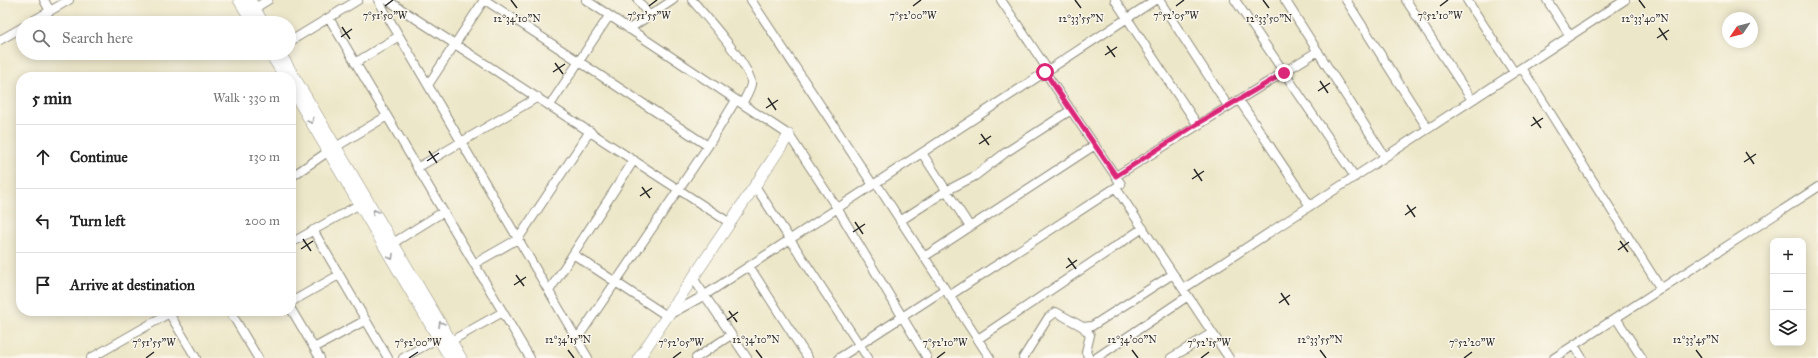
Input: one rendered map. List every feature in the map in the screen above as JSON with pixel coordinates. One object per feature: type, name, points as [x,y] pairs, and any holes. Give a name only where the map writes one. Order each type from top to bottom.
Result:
[{"type":"street","points":[[44,0],[50,11]]},
{"type":"street","points":[[42,16],[69,0]]},
{"type":"street","points":[[239,0],[249,16]]},
{"type":"street","points":[[259,16],[252,4],[268,0]]},
{"type":"street","points":[[296,38],[358,0]]},
{"type":"street","points":[[378,0],[588,358]]},
{"type":"street","points":[[387,0],[456,43],[730,222]]},
{"type":"street","points":[[428,85],[485,0],[708,146]]},
{"type":"street","points":[[586,0],[789,135],[837,208],[927,358]]},
{"type":"street","points":[[638,0],[649,16]]},
{"type":"street","points":[[629,29],[673,0]]},
{"type":"street","points":[[577,339],[751,84],[750,76],[728,44],[692,0]]},
{"type":"street","points":[[751,0],[945,288],[990,358]]},
{"type":"street","points":[[950,296],[1121,184],[1070,110],[1001,0]]},
{"type":"street","points":[[1115,0],[1197,124]]},
{"type":"street","points":[[667,316],[705,295],[1155,0]]},
{"type":"street","points":[[1159,0],[1228,106]]},
{"type":"street","points":[[1235,0],[1355,177]]},
{"type":"street","points":[[1285,0],[1385,157]]},
{"type":"street","points":[[1346,0],[1428,129]]},
{"type":"street","points":[[1406,0],[1472,100]]},
{"type":"street","points":[[1467,0],[1514,72]]},
{"type":"street","points":[[1547,0],[1570,36]]},
{"type":"street","points":[[1096,358],[1310,206],[1625,0]]},
{"type":"street","points":[[550,104],[609,16]]},
{"type":"street","points":[[329,18],[530,358]]},
{"type":"street","points":[[0,40],[16,31]]},
{"type":"street","points":[[355,63],[399,36]]},
{"type":"street","points":[[1116,176],[1197,124],[1284,73],[1318,51]]},
{"type":"street","points":[[274,60],[282,72]]},
{"type":"street","points":[[284,60],[290,72]]},
{"type":"street","points":[[1522,68],[1661,289]]},
{"type":"street","points":[[296,83],[360,204],[450,358]]},
{"type":"street","points":[[296,95],[393,243],[461,358]]},
{"type":"street","points":[[417,168],[538,97]]},
{"type":"street","points":[[1239,100],[1310,206]]},
{"type":"street","points":[[900,221],[946,191],[975,176],[1005,153],[1070,110]]},
{"type":"street","points":[[296,174],[332,149],[387,116]]},
{"type":"street","points":[[474,264],[518,239],[590,131]]},
{"type":"street","points":[[640,358],[789,135]]},
{"type":"street","points":[[924,257],[1095,145]]},
{"type":"street","points":[[922,153],[970,227]]},
{"type":"street","points":[[549,291],[634,160]]},
{"type":"street","points":[[755,186],[868,358]]},
{"type":"street","points":[[1554,358],[1818,187]]},
{"type":"street","points":[[1116,188],[1229,358]]},
{"type":"street","points":[[296,240],[360,204]]},
{"type":"street","points":[[393,243],[443,212]]},
{"type":"street","points":[[978,339],[1143,228]]},
{"type":"street","points":[[313,230],[388,358]]},
{"type":"street","points":[[573,254],[667,316]]},
{"type":"street","points":[[749,266],[808,358]]},
{"type":"street","points":[[1083,327],[1092,326],[1173,274]]},
{"type":"street","points":[[296,299],[339,275]]},
{"type":"street","points":[[693,278],[747,358]]},
{"type":"street","points":[[839,358],[945,288]]},
{"type":"street","points":[[451,341],[502,312]]},
{"type":"street","points":[[1033,358],[1024,356],[1048,318],[1056,312],[1083,327],[1090,335],[1086,352],[1089,358]]},
{"type":"street","points":[[91,358],[164,316]]},
{"type":"street","points":[[173,316],[196,358]]},
{"type":"street","points":[[233,316],[258,358]]},
{"type":"street","points":[[296,316],[320,358]]},
{"type":"street","points":[[1616,318],[1642,358]]},
{"type":"street","points":[[314,348],[366,320]]},
{"type":"street","points":[[1171,358],[1212,333]]},
{"type":"street","points":[[696,358],[732,335]]},
{"type":"street","points":[[403,358],[438,338]]},
{"type":"street","points":[[1574,345],[1582,358]]},
{"type":"route","points":[[1045,72],[1116,176],[1197,124],[1284,73]]}]
